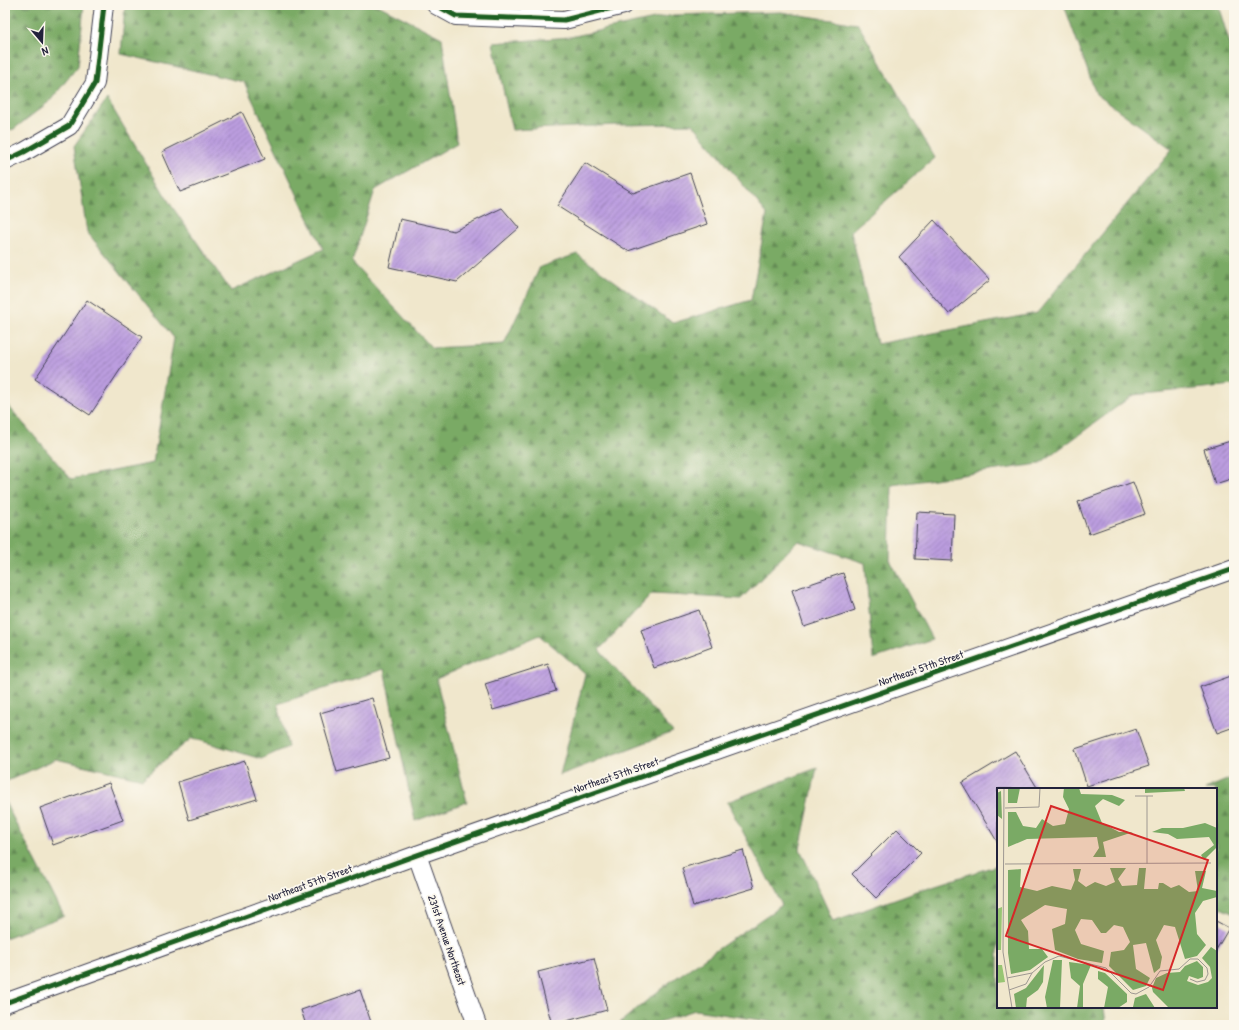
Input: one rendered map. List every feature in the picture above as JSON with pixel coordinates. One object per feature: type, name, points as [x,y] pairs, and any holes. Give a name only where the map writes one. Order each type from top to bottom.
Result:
[{"type":"street","points":[[5,161],[24,152],[69,126],[95,83],[104,5]]},
{"type":"street","points":[[436,5],[456,16],[564,20],[624,5]]},
{"type":"street","name":"Northeast 57th Street","points":[[5,1004],[417,855],[1234,569]]},
{"type":"street","name":"231st Avenue Northeast","points":[[417,855],[477,1025]]},
{"type":"green space","points":[[5,5],[84,5],[78,66],[50,101],[14,129],[5,132]]},
{"type":"green space","points":[[125,5],[378,5],[442,38],[457,143],[375,190],[352,262],[432,348],[504,344],[540,267],[577,254],[673,323],[751,300],[767,214],[693,124],[617,125],[512,130],[493,43],[570,37],[673,15],[781,12],[858,24],[935,158],[851,231],[877,344],[1037,313],[1172,149],[1096,94],[1064,5],[1218,5],[1234,57],[1234,385],[1133,395],[1039,464],[892,485],[890,560],[932,639],[873,659],[865,563],[798,541],[741,599],[652,594],[599,650],[673,732],[560,775],[585,674],[540,635],[436,679],[467,802],[415,821],[384,669],[278,704],[288,747],[261,759],[192,738],[142,779],[56,759],[5,782],[5,402],[71,479],[153,463],[174,338],[87,232],[74,146],[107,99],[171,205],[231,291],[323,249],[244,82],[121,54]]},
{"type":"green space","points":[[817,768],[800,849],[833,921],[920,890],[997,865],[997,1008],[1104,1008],[1106,1025],[793,1025],[695,1010],[650,1025],[617,1025],[667,984],[782,905],[727,802]]},
{"type":"green space","points":[[1234,777],[1234,914],[1217,906],[1217,788],[1207,788]]},
{"type":"green space","points":[[5,802],[64,916],[5,938]]},
{"type":"building","points":[[242,112],[265,159],[180,192],[162,152]]},
{"type":"building","points":[[585,163],[633,193],[690,173],[707,224],[628,251],[557,206]]},
{"type":"building","points":[[502,208],[519,228],[457,282],[389,267],[400,219],[454,231]]},
{"type":"building","points":[[934,220],[990,280],[949,314],[899,257]]},
{"type":"building","points":[[87,300],[142,337],[90,415],[35,379]]},
{"type":"building","points":[[1234,440],[1234,478],[1215,484],[1204,449]]},
{"type":"building","points":[[1133,482],[1145,514],[1089,534],[1078,502]]},
{"type":"building","points":[[917,512],[954,514],[952,561],[915,559]]},
{"type":"building","points":[[843,573],[855,610],[804,627],[792,590]]},
{"type":"building","points":[[699,610],[712,647],[654,668],[641,630]]},
{"type":"building","points":[[548,664],[556,691],[493,710],[485,684]]},
{"type":"building","points":[[1234,675],[1234,727],[1217,733],[1200,687]]},
{"type":"building","points":[[372,698],[389,758],[337,772],[320,713]]},
{"type":"building","points":[[1136,729],[1149,766],[1087,786],[1075,749]]},
{"type":"building","points":[[1015,751],[1037,788],[997,788],[997,841],[962,783]]},
{"type":"building","points":[[245,761],[257,799],[189,820],[178,782]]},
{"type":"building","points":[[109,783],[123,820],[53,845],[40,808]]},
{"type":"building","points":[[897,829],[921,853],[876,898],[852,874]]},
{"type":"building","points":[[743,850],[754,888],[693,906],[682,868]]},
{"type":"building","points":[[1217,922],[1229,928],[1217,948]]},
{"type":"building","points":[[594,958],[607,1010],[552,1025],[538,972]]},
{"type":"building","points":[[360,990],[372,1025],[306,1025],[301,1010]]},
{"type":"cycle path","points":[[5,161],[24,152],[69,126],[95,83],[104,5]]},
{"type":"cycle path","points":[[436,5],[456,16],[564,20],[624,5]]},
{"type":"cycle path","points":[[5,1003],[417,855],[1234,569]]}]
